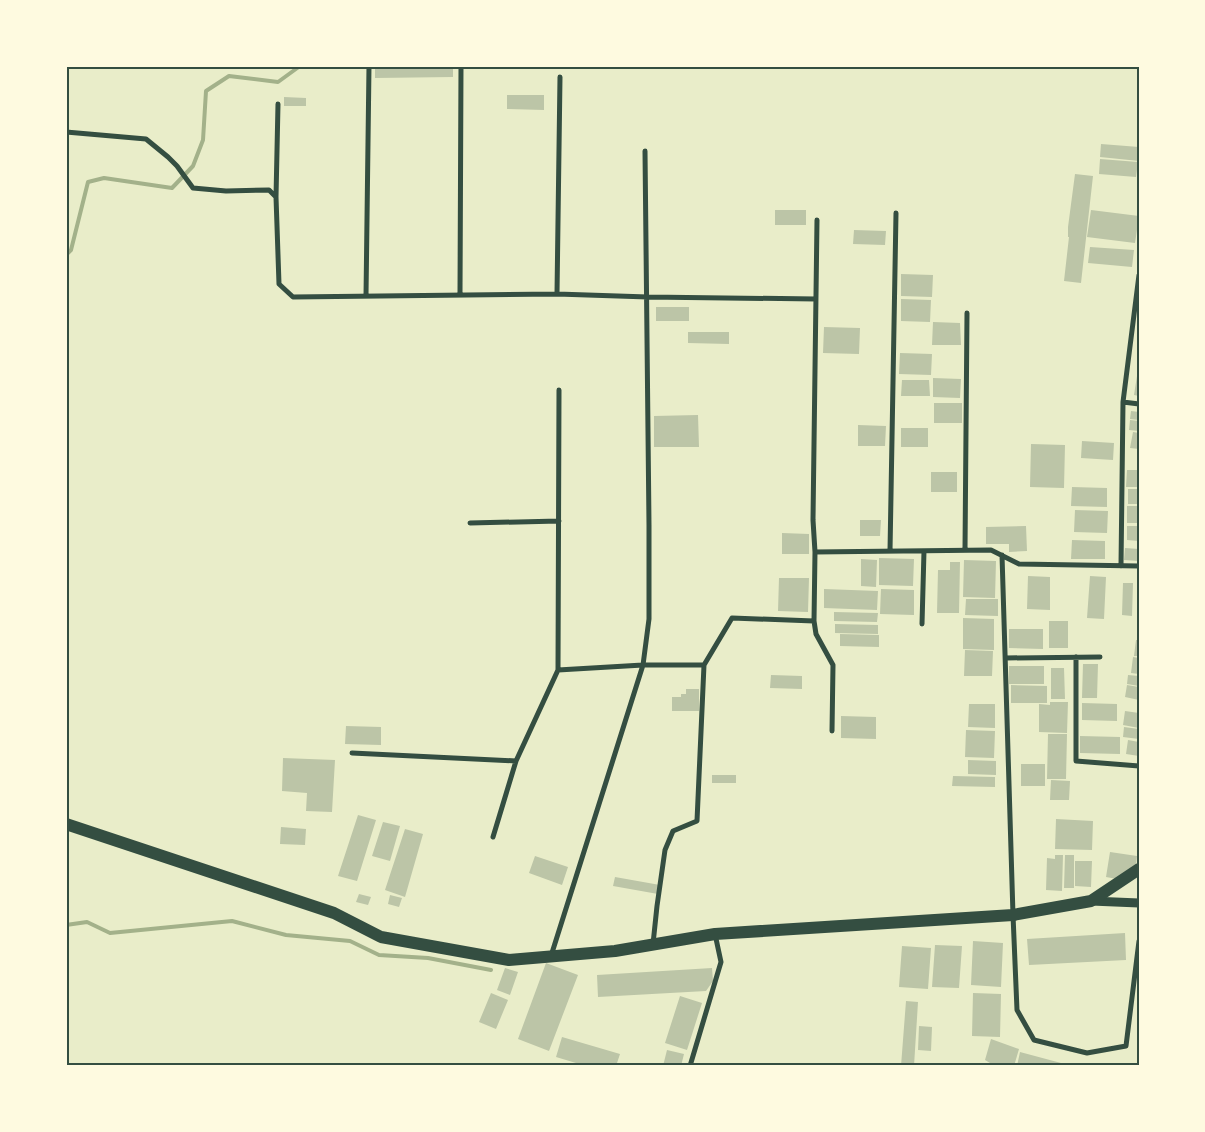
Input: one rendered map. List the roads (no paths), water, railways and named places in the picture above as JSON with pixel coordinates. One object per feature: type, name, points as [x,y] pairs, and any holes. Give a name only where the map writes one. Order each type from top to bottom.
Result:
[{"type":"main road","points":[[66,824],[334,913],[381,937],[509,960],[615,951],[715,934],[1013,915],[1091,901],[1139,869]]},
{"type":"street","points":[[366,296],[369,66]]},
{"type":"street","points":[[460,295],[461,66]]},
{"type":"street","points":[[557,294],[560,77]]},
{"type":"street","points":[[278,104],[276,197],[278,284],[293,297],[557,294],[816,299]]},
{"type":"street","points":[[66,132],[146,138],[168,156],[193,188],[226,191],[269,190],[276,197]]},
{"type":"street","points":[[550,957],[643,665],[649,619],[650,525],[645,151]]},
{"type":"street","points":[[890,551],[896,213]]},
{"type":"street","points":[[816,220],[813,520],[815,552],[814,621],[816,634],[833,665],[832,731]]},
{"type":"street","points":[[1121,566],[1122,402],[1139,274]]},
{"type":"street","points":[[965,550],[967,313]]},
{"type":"street","points":[[493,837],[516,761],[558,670],[559,390]]},
{"type":"street","points":[[1122,402],[1139,404]]},
{"type":"street","points":[[470,523],[559,521]]},
{"type":"street","points":[[815,552],[991,550],[1019,564],[1139,566]]},
{"type":"street","points":[[922,624],[924,551]]},
{"type":"street","points":[[1002,556],[1013,915],[1018,1010],[1034,1040],[1087,1053],[1126,1046],[1139,941]]},
{"type":"street","points":[[653,945],[665,850],[673,831],[697,821],[704,665],[732,618],[814,621]]},
{"type":"street","points":[[1006,658],[1100,657]]},
{"type":"street","points":[[1076,658],[1076,761],[1139,766]]},
{"type":"street","points":[[558,670],[643,665],[704,665]]},
{"type":"street","points":[[352,753],[516,761]]},
{"type":"street","points":[[1091,901],[1139,903]]},
{"type":"street","points":[[690,1066],[721,962],[715,934]]},
{"type":"waterway","points":[[66,255],[71,250],[88,182],[104,178],[172,188],[193,166],[203,140],[206,91],[229,76],[278,82],[300,66]]},
{"type":"waterway","points":[[66,925],[87,922],[110,933],[232,921],[286,935],[350,941],[379,955],[428,958],[491,970]]}]
